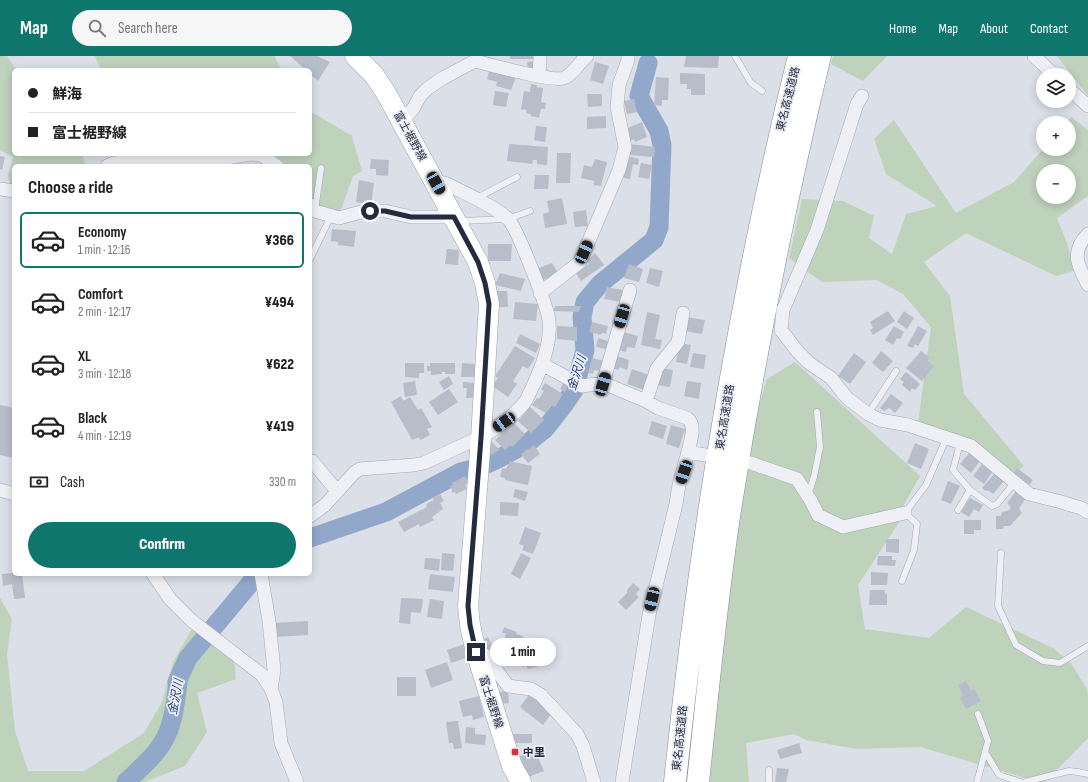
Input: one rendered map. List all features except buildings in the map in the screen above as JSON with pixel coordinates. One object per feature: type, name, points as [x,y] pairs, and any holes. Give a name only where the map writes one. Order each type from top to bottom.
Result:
[{"type":"highway","name":"東名高速道路","points":[[675,782],[691,634],[732,370],[777,143],[799,56]]},
{"type":"highway","name":"東名高速道路","points":[[698,782],[711,657],[732,503],[758,350],[784,218],[820,56]]},
{"type":"main road","name":"富士裾野線","points":[[355,56],[374,75],[402,120],[478,262],[485,283],[489,304],[478,483],[468,606],[470,625],[476,652],[512,766],[521,782]]},
{"type":"street","points":[[539,76],[540,56]]},
{"type":"street","points":[[402,120],[413,109],[420,96],[428,88],[475,59],[539,76],[560,79],[570,75],[587,56]]},
{"type":"street","points":[[540,293],[580,262],[619,170],[625,147],[617,107],[619,85],[628,56]]},
{"type":"street","points":[[1034,56],[1047,68]]},
{"type":"street","points":[[1076,95],[1088,106]]},
{"type":"street","points":[[862,96],[857,104],[817,230],[782,310],[781,330],[798,352],[809,363],[831,378],[846,398],[868,414],[880,420],[908,425],[946,439],[971,446],[1029,494],[1062,502],[1081,508],[1088,512]]},
{"type":"street","points":[[112,164],[138,160],[227,158],[238,156]]},
{"type":"street","points":[[262,156],[274,164]]},
{"type":"street","points":[[312,515],[325,505],[355,472],[360,469],[424,463],[474,440],[480,447],[525,402],[542,364],[549,338],[549,320],[515,229],[508,219],[495,210],[445,183],[436,183]]},
{"type":"street","points":[[0,189],[12,191]]},
{"type":"street","points":[[313,208],[339,218],[357,213],[385,211],[411,217],[455,219]]},
{"type":"street","points":[[1088,234],[1080,243],[1077,255],[1078,264],[1088,285]]},
{"type":"street","points":[[603,384],[630,290]]},
{"type":"street","points":[[646,401],[657,368],[678,342],[683,313]]},
{"type":"street","points":[[542,364],[582,386],[603,384],[691,421],[692,425],[688,452],[649,615],[622,782]]},
{"type":"street","points":[[688,452],[705,455]]},
{"type":"street","points":[[312,461],[337,491]]},
{"type":"street","points":[[751,463],[797,479],[808,495],[818,515],[844,527],[906,513]]},
{"type":"street","points":[[0,490],[12,493]]},
{"type":"street","points":[[155,576],[170,598],[191,620],[262,675],[271,689],[276,702],[281,743],[297,782]]},
{"type":"street","points":[[261,576],[269,621],[274,670],[271,689]]},
{"type":"street","points":[[476,652],[485,655],[508,686],[531,689],[541,695],[562,717],[577,734],[583,746],[594,782]]},
{"type":"lane","points":[[734,56],[751,83],[762,91]]},
{"type":"lane","points":[[313,208],[321,168]]},
{"type":"lane","points":[[476,199],[517,177]]},
{"type":"lane","points":[[455,219],[508,219],[530,211]]},
{"type":"lane","points":[[312,255],[331,216]]},
{"type":"lane","points":[[868,414],[896,371]]},
{"type":"lane","points":[[808,495],[818,464],[820,448],[817,412]]},
{"type":"lane","points":[[902,581],[914,550],[917,524],[906,513],[926,485],[946,439]]},
{"type":"lane","points":[[960,443],[953,470],[970,490],[992,506],[997,504],[1015,482]]},
{"type":"lane","points":[[958,510],[970,490]]},
{"type":"lane","points":[[1001,553],[998,606],[1016,645],[1044,661],[1060,663],[1088,646]]},
{"type":"lane","points":[[977,782],[988,741],[978,714]]},
{"type":"lane","points":[[703,782],[704,724]]},
{"type":"lane","points":[[985,752],[999,775],[1020,782]]},
{"type":"lane","points":[[769,770],[769,782]]},
{"type":"lane","points":[[1025,782],[1069,771],[1088,774]]},
{"type":"green space","points":[[0,56],[7,56],[15,68],[12,68],[12,156],[83,156],[85,164],[12,164],[12,195],[8,175],[13,157],[0,150]]},
{"type":"green space","points":[[95,56],[274,56],[281,68],[193,68],[100,68]]},
{"type":"green space","points":[[833,56],[887,56],[863,81],[831,64]]},
{"type":"green space","points":[[1057,56],[1088,56],[1088,96],[1076,81],[1076,68],[1066,68]]},
{"type":"green space","points":[[312,112],[352,136],[362,171],[353,176],[339,215],[318,208],[312,201],[312,164],[277,164],[269,156],[312,156]]},
{"type":"green space","points":[[894,120],[956,213],[1014,182],[1037,156],[1076,156],[1076,121],[1088,130],[1088,196],[1057,218],[1067,243],[1074,271],[1056,276],[966,233],[924,262],[950,296],[964,394],[1024,466],[1014,473],[968,441],[918,423],[931,327],[903,294],[877,280],[822,282],[789,258],[802,199],[843,201],[874,216],[869,238],[892,254],[906,214],[937,206],[886,174],[874,139]]},
{"type":"green space","points":[[795,362],[920,476],[902,508],[905,513],[858,585],[865,629],[929,638],[966,607],[1053,648],[1071,663],[1087,689],[1088,738],[1045,782],[1039,782],[920,747],[857,749],[806,740],[794,734],[746,743],[749,782],[709,782],[713,698],[745,451],[767,379]]},
{"type":"green space","points":[[0,598],[12,619],[7,654],[15,731],[28,771],[84,771],[144,733],[162,702],[173,662],[193,627],[234,661],[236,679],[197,693],[207,732],[185,766],[145,782],[0,782]]},
{"type":"waterway","name":"金沢川","points":[[312,537],[386,512],[461,472],[480,467],[500,458],[529,442],[545,429],[563,406],[574,390],[585,350],[582,317],[585,302],[600,284],[654,240],[659,227],[662,145],[659,131],[639,96],[648,63]]},
{"type":"waterway","name":"金沢川","points":[[126,782],[153,756],[164,740],[174,713],[177,682],[188,658],[256,576]]},
{"type":"place","name":"中里","points":[[515,752]]},
{"type":"route","points":[[370,211],[385,211],[411,217],[454,217],[478,262],[485,283],[489,304],[481,438],[468,606],[470,625],[476,652]]}]
